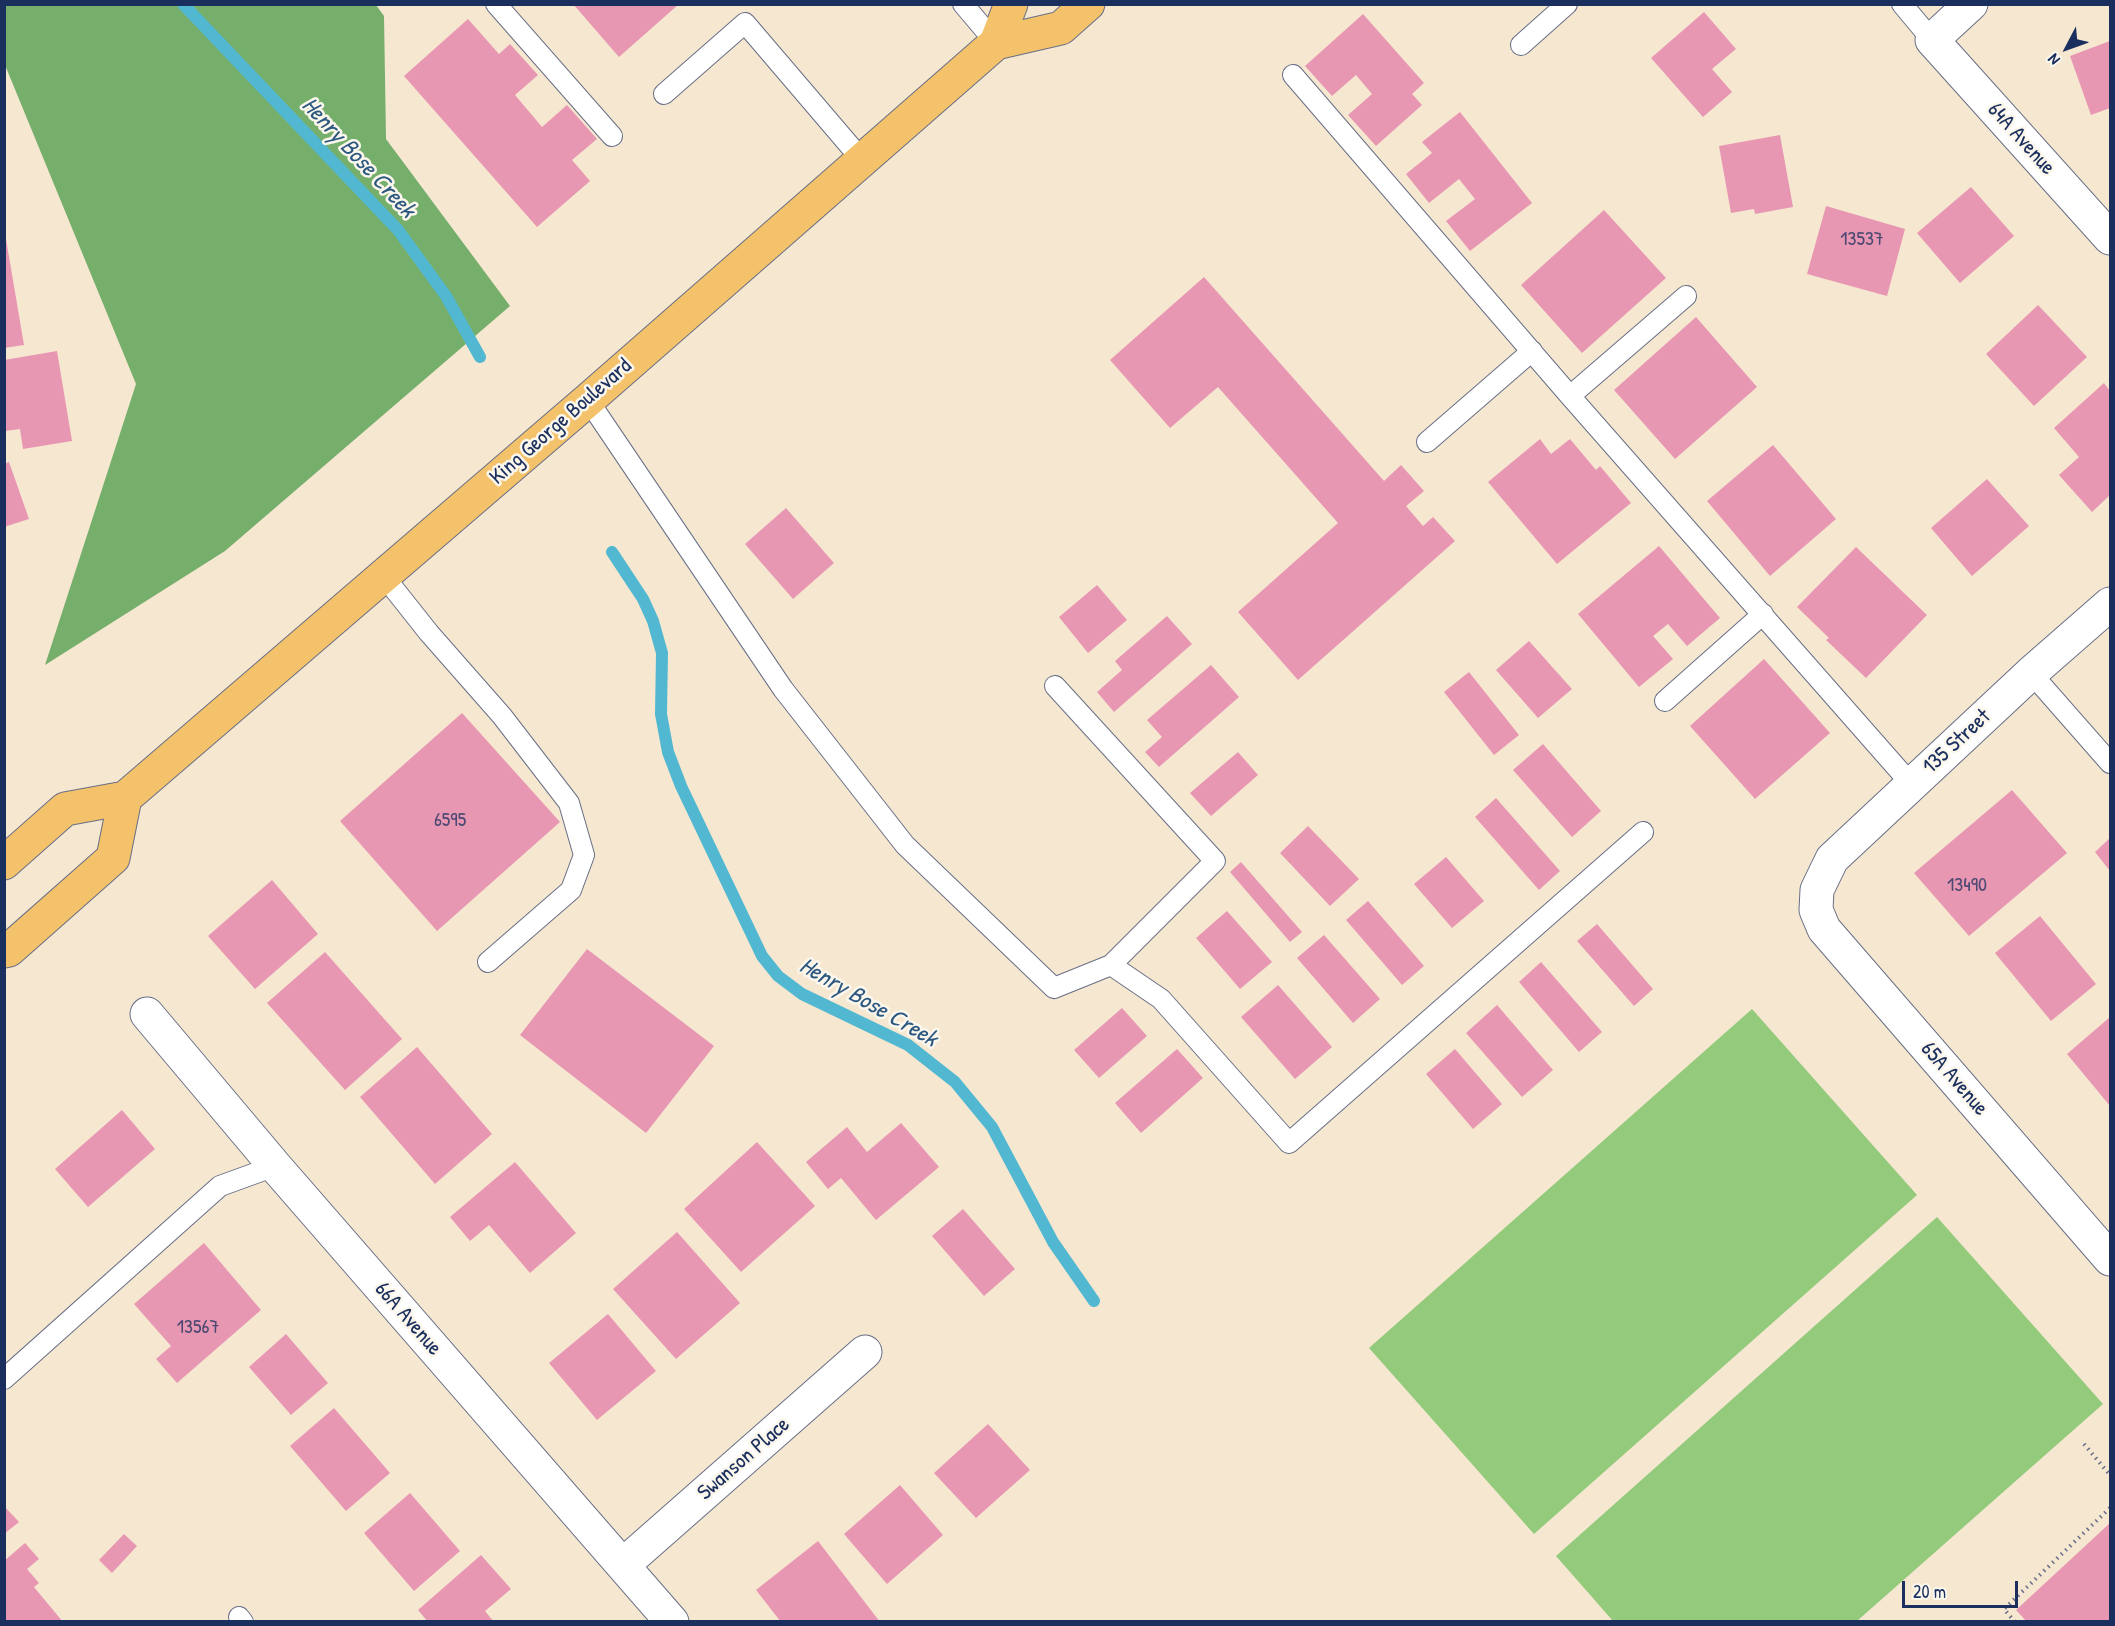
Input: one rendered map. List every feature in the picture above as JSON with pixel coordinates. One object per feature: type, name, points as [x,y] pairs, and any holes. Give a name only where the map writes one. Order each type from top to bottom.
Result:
[{"type":"main road","name":"King George Boulevard","points":[[125,798],[996,43],[1011,4]]},
{"type":"main road","name":"King George Boulevard","points":[[996,43],[1061,28],[1088,4]]},
{"type":"main road","points":[[4,862],[65,809],[125,798],[113,858],[9,950],[4,951]]},
{"type":"street","points":[[1932,40],[1971,4]]},
{"type":"street","name":"64A Avenue","points":[[1932,40],[2110,238]]},
{"type":"street","name":"135 Street","points":[[1817,890],[1832,859],[2031,673],[2110,604]]},
{"type":"street","name":"65A Avenue","points":[[1817,890],[1816,910],[1824,929],[2110,1259]]},
{"type":"street","name":"66A Avenue","points":[[147,1014],[275,1166],[672,1622]]},
{"type":"street","name":"Swanson Place","points":[[623,1565],[865,1353]]},
{"type":"lane","points":[[496,4],[612,136]]},
{"type":"lane","points":[[963,4],[996,43]]},
{"type":"lane","points":[[1521,45],[1567,4]]},
{"type":"lane","points":[[1902,4],[1932,40]]},
{"type":"lane","points":[[664,94],[745,23],[862,160]]},
{"type":"lane","points":[[1293,75],[1570,396],[1912,785]]},
{"type":"lane","points":[[1570,396],[1686,296]]},
{"type":"lane","points":[[1427,442],[1532,351]]},
{"type":"lane","points":[[588,399],[783,689],[905,845],[1054,988],[1111,965],[1215,861],[1055,686]]},
{"type":"lane","points":[[383,575],[429,633],[502,716],[569,803],[584,855],[571,890],[488,962]]},
{"type":"lane","points":[[1665,701],[1763,614]]},
{"type":"lane","points":[[2031,673],[2110,763]]},
{"type":"lane","points":[[1111,965],[1161,999],[1289,1143],[1643,832]]},
{"type":"lane","points":[[4,1379],[220,1186],[275,1166]]},
{"type":"path","points":[[2084,1444],[2110,1475]]},
{"type":"path","points":[[2015,1622],[2004,1609],[2110,1508]]},
{"type":"green space","points":[[4,5],[376,5],[384,16],[386,139],[510,306],[225,551],[45,665],[136,384],[5,65]]},
{"type":"green space","points":[[1752,1009],[1917,1195],[1534,1534],[1369,1348]]},
{"type":"green space","points":[[1937,1217],[2103,1404],[1857,1621],[1613,1621],[1556,1556]]},
{"type":"building","points":[[573,4],[679,4],[619,57]]},
{"type":"building","points":[[1704,12],[1736,49],[1712,69],[1732,92],[1703,117],[1651,58]]},
{"type":"building","points":[[1363,14],[1424,83],[1412,94],[1422,105],[1376,146],[1348,115],[1372,94],[1356,75],[1332,96],[1305,66]]},
{"type":"building","points":[[468,19],[499,54],[510,44],[538,75],[515,95],[542,127],[567,105],[597,139],[572,160],[590,181],[537,227],[404,76]]},
{"type":"building","points":[[2110,41],[2110,108],[2091,115],[2070,56]]},
{"type":"building","points":[[1460,112],[1532,203],[1470,251],[1446,221],[1475,199],[1459,179],[1429,203],[1406,174],[1432,153],[1422,142]]},
{"type":"building","points":[[1780,135],[1793,207],[1755,214],[1754,209],[1731,213],[1719,146]]},
{"type":"building","points":[[1971,187],[2014,236],[1960,283],[1917,233]]},
{"type":"building","points":[[1826,206],[1905,229],[1887,296],[1807,274]]},
{"type":"building","points":[[1604,210],[1666,278],[1582,353],[1521,285]]},
{"type":"building","points":[[6,239],[24,345],[4,348],[4,240]]},
{"type":"building","points":[[1204,277],[1384,481],[1401,465],[1424,491],[1406,506],[1423,526],[1433,517],[1455,541],[1298,680],[1238,612],[1338,523],[1218,387],[1170,428],[1110,360]]},
{"type":"building","points":[[2038,305],[2087,357],[2034,406],[1986,354]]},
{"type":"building","points":[[1696,317],[1757,387],[1675,459],[1614,390]]},
{"type":"building","points":[[57,351],[72,441],[23,449],[20,429],[5,431],[4,360]]},
{"type":"building","points":[[2104,383],[2110,391],[2110,495],[2092,512],[2059,475],[2079,457],[2054,428]]},
{"type":"building","points":[[1540,439],[1551,454],[1570,439],[1596,470],[1600,466],[1631,503],[1557,564],[1488,482]]},
{"type":"building","points":[[1773,445],[1836,519],[1770,576],[1707,501]]},
{"type":"building","points":[[9,462],[29,519],[4,527],[4,464]]},
{"type":"building","points":[[1987,479],[2029,526],[1972,576],[1931,528]]},
{"type":"building","points":[[786,508],[834,563],[793,599],[745,544]]},
{"type":"building","points":[[1659,546],[1720,618],[1687,646],[1668,624],[1653,636],[1673,659],[1639,687],[1578,614]]},
{"type":"building","points":[[1856,547],[1927,615],[1866,678],[1826,640],[1829,638],[1797,607]]},
{"type":"building","points":[[1097,585],[1127,620],[1088,653],[1059,617]]},
{"type":"building","points":[[1167,616],[1192,644],[1114,712],[1097,692],[1122,670],[1115,661]]},
{"type":"building","points":[[1529,641],[1572,689],[1538,718],[1496,670]]},
{"type":"building","points":[[1764,659],[1830,733],[1755,799],[1690,726]]},
{"type":"building","points":[[1211,665],[1239,697],[1159,767],[1145,752],[1162,737],[1147,720]]},
{"type":"building","points":[[1469,672],[1519,735],[1494,755],[1444,692]]},
{"type":"building","points":[[462,713],[560,822],[437,931],[340,821]]},
{"type":"building","points":[[1543,744],[1601,811],[1572,837],[1513,770]]},
{"type":"building","points":[[1238,752],[1258,775],[1211,816],[1190,793]]},
{"type":"building","points":[[2012,790],[2067,853],[1969,936],[1914,873]]},
{"type":"building","points":[[1496,798],[1560,871],[1539,890],[1475,817]]},
{"type":"building","points":[[1308,826],[1359,879],[1330,906],[1280,853]]},
{"type":"building","points":[[2110,838],[2110,871],[2095,852]]},
{"type":"building","points":[[1446,857],[1484,901],[1452,928],[1414,884]]},
{"type":"building","points":[[1241,862],[1302,932],[1290,942],[1230,872]]},
{"type":"building","points":[[272,880],[318,934],[255,989],[208,936]]},
{"type":"building","points":[[1368,901],[1424,966],[1402,985],[1346,920]]},
{"type":"building","points":[[1227,911],[1272,962],[1240,989],[1196,938]]},
{"type":"building","points":[[2040,916],[2096,984],[2051,1021],[1995,953]]},
{"type":"building","points":[[1597,924],[1653,989],[1634,1006],[1577,941]]},
{"type":"building","points":[[1324,935],[1380,999],[1353,1023],[1297,958]]},
{"type":"building","points":[[587,949],[714,1046],[646,1133],[520,1035]]},
{"type":"building","points":[[325,952],[402,1039],[345,1090],[267,1003]]},
{"type":"building","points":[[1541,962],[1602,1032],[1579,1052],[1519,982]]},
{"type":"building","points":[[1278,985],[1332,1047],[1295,1079],[1241,1017]]},
{"type":"building","points":[[1497,1005],[1553,1070],[1522,1097],[1466,1033]]},
{"type":"building","points":[[1122,1008],[1147,1036],[1099,1078],[1074,1050]]},
{"type":"building","points":[[2110,1017],[2110,1106],[2067,1054]]},
{"type":"building","points":[[417,1047],[492,1134],[435,1184],[360,1097]]},
{"type":"building","points":[[1177,1049],[1203,1078],[1141,1133],[1115,1103]]},
{"type":"building","points":[[1455,1049],[1502,1104],[1473,1129],[1426,1074]]},
{"type":"building","points":[[122,1110],[155,1149],[88,1207],[55,1169]]},
{"type":"building","points":[[901,1123],[939,1167],[876,1220],[841,1178],[828,1189],[806,1162],[847,1127],[867,1152]]},
{"type":"building","points":[[757,1142],[815,1206],[741,1272],[684,1209]]},
{"type":"building","points":[[515,1162],[576,1233],[530,1273],[489,1225],[470,1241],[450,1217]]},
{"type":"building","points":[[963,1209],[1015,1269],[984,1296],[932,1236]]},
{"type":"building","points":[[677,1232],[740,1303],[676,1359],[613,1289]]},
{"type":"building","points":[[204,1243],[261,1310],[177,1383],[156,1359],[171,1346],[134,1304]]},
{"type":"building","points":[[608,1314],[656,1371],[597,1420],[549,1363]]},
{"type":"building","points":[[286,1334],[328,1383],[291,1415],[249,1367]]},
{"type":"building","points":[[334,1408],[390,1473],[346,1511],[290,1446]]},
{"type":"building","points":[[988,1424],[1030,1470],[976,1518],[934,1473]]},
{"type":"building","points":[[900,1485],[943,1535],[887,1584],[844,1534]]},
{"type":"building","points":[[410,1493],[460,1551],[414,1591],[364,1533]]},
{"type":"building","points":[[4,1506],[19,1522],[4,1534]]},
{"type":"building","points":[[2110,1523],[2110,1622],[2027,1622],[2016,1610]]},
{"type":"building","points":[[124,1534],[137,1546],[112,1573],[99,1560]]},
{"type":"building","points":[[818,1541],[880,1622],[781,1622],[756,1590]]},
{"type":"building","points":[[25,1543],[39,1559],[27,1569],[39,1583],[34,1587],[63,1622],[4,1622],[4,1561]]},
{"type":"building","points":[[481,1555],[511,1589],[485,1611],[494,1622],[428,1622],[418,1610]]},
{"type":"waterway","name":"Henry Bose Creek","points":[[183,4],[398,230],[446,296],[480,357]]},
{"type":"waterway","name":"Henry Bose Creek","points":[[612,552],[643,599],[653,621],[662,653],[661,714],[668,752],[681,786],[762,956],[778,976],[802,994],[908,1045],[955,1082],[992,1127],[1053,1242],[1094,1301]]}]
